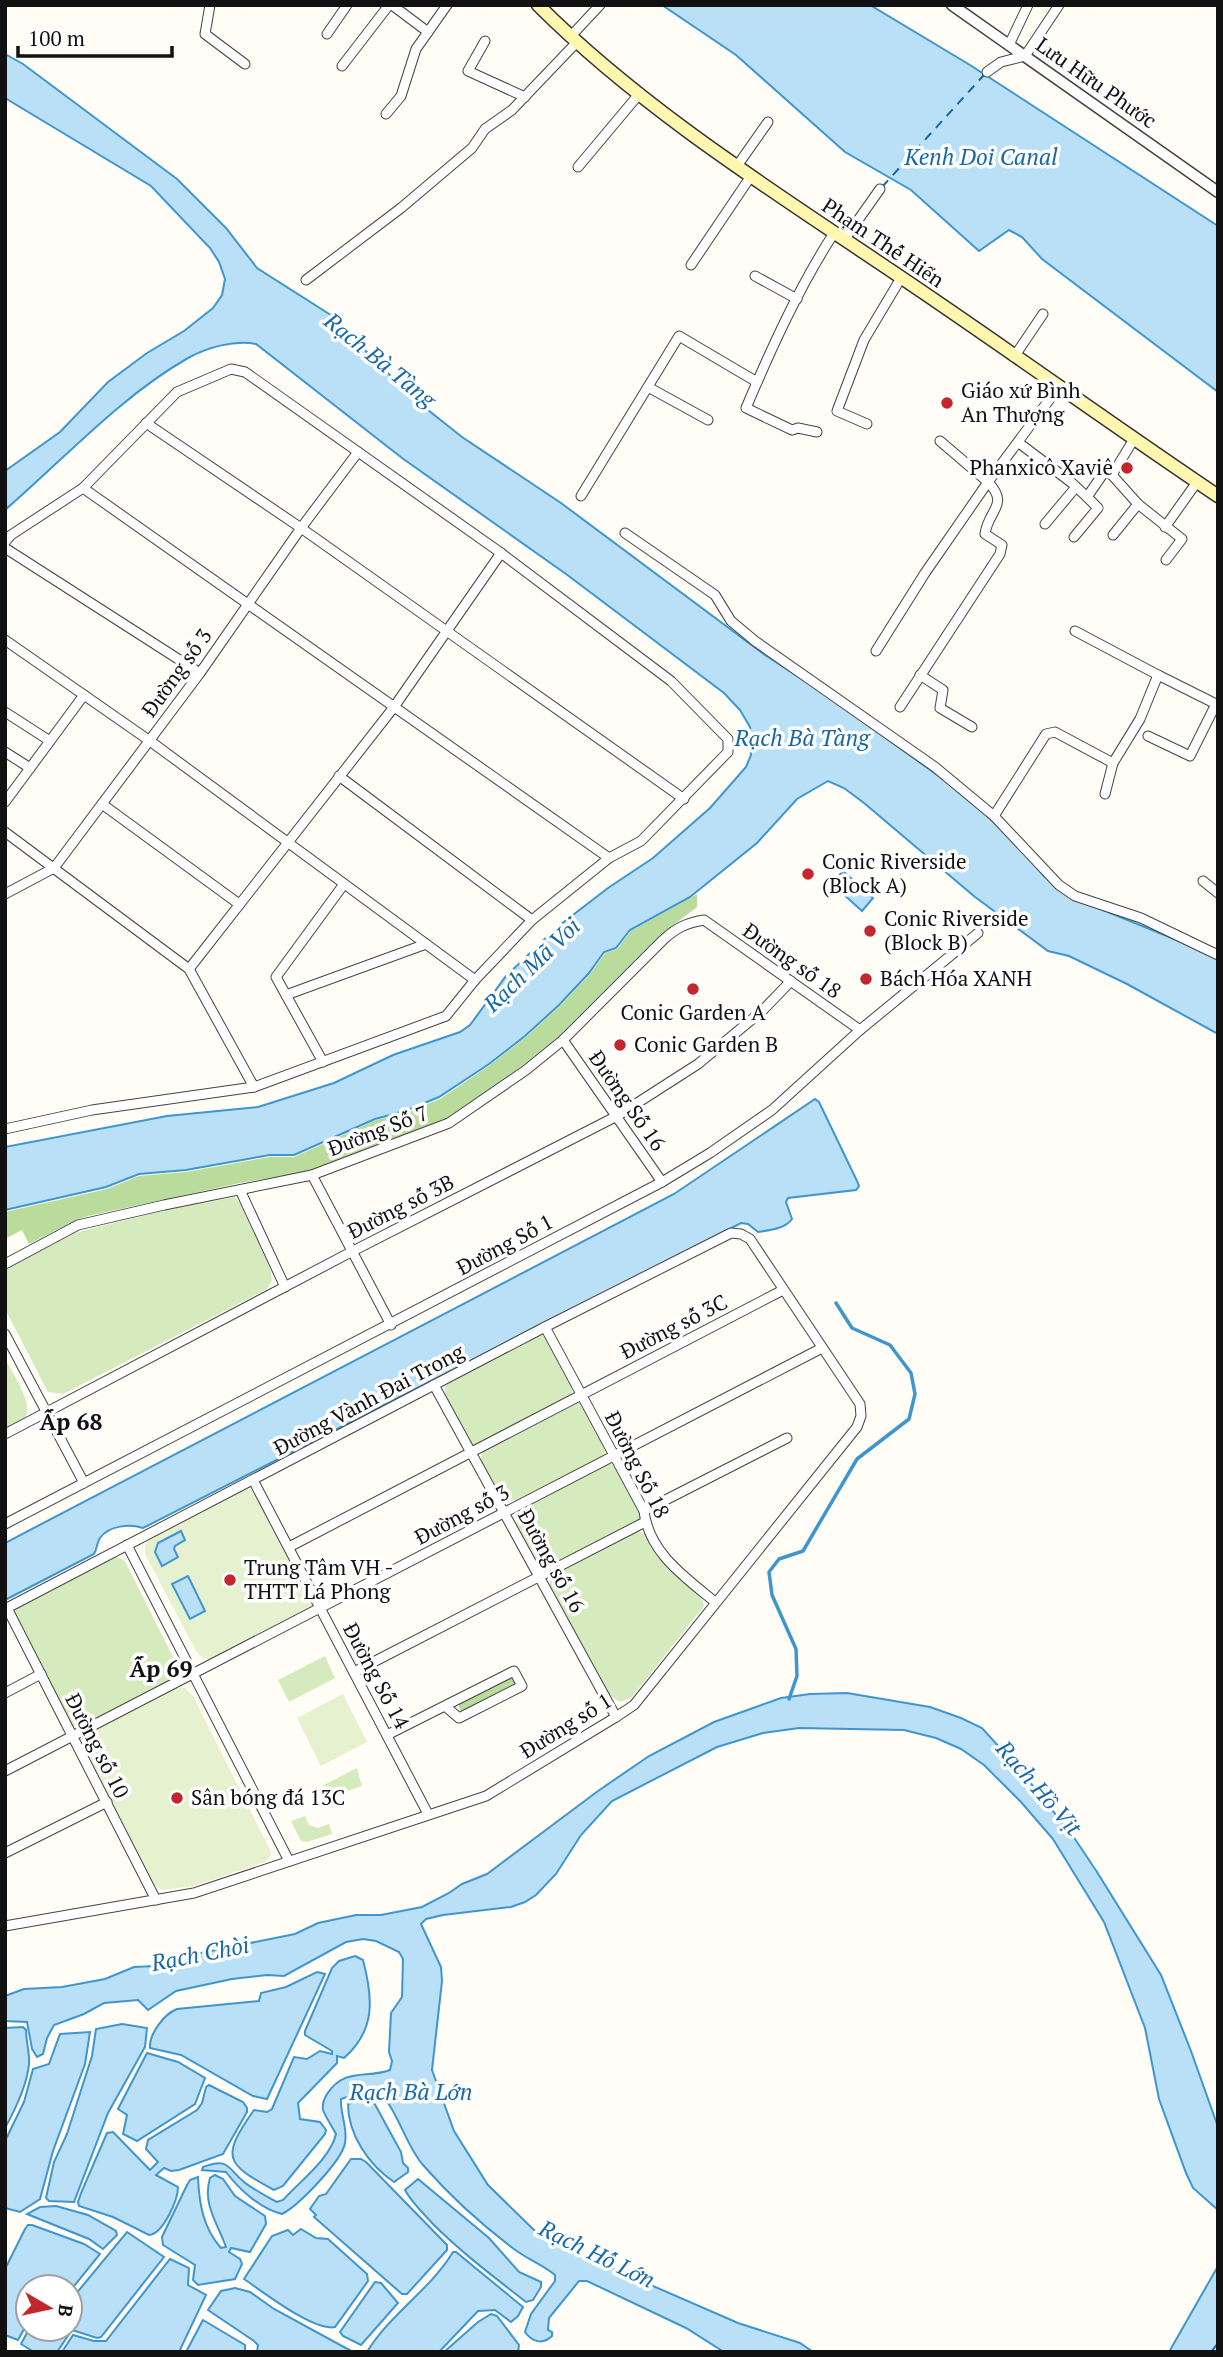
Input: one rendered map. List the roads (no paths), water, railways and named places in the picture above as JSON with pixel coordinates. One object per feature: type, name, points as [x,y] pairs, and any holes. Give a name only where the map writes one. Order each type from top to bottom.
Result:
[{"type":"main road","name":"Phạm Thế Hiển","points":[[541,6],[574,39],[640,93],[737,166],[1218,496]]},
{"type":"street","points":[[209,5],[205,34],[245,64]]},
{"type":"street","points":[[327,34],[347,5]]},
{"type":"street","points":[[386,114],[401,96],[416,49],[447,5]]},
{"type":"street","points":[[306,280],[401,208],[472,148],[485,129],[525,97],[600,5]]},
{"type":"street","name":"Lưu Hữu Phước","points":[[952,5],[1218,192]]},
{"type":"street","points":[[1009,45],[1028,5]]},
{"type":"street","points":[[987,72],[1001,62],[1025,56],[1059,5]]},
{"type":"street","points":[[342,66],[395,6],[428,32]]},
{"type":"street","points":[[485,41],[468,71],[525,97]]},
{"type":"street","points":[[578,167],[640,93]]},
{"type":"street","points":[[737,166],[768,122]]},
{"type":"street","points":[[691,265],[751,176]]},
{"type":"street","points":[[817,432],[798,428],[792,430],[746,408],[818,257],[880,189]]},
{"type":"street","points":[[755,276],[797,299]]},
{"type":"street","points":[[867,424],[837,411],[864,340],[901,278]]},
{"type":"street","points":[[1014,357],[1043,314]]},
{"type":"street","points":[[581,496],[679,336],[757,382]]},
{"type":"street","points":[[5,542],[11,535],[83,488],[177,392],[231,369],[245,372],[501,553],[671,681],[729,739],[728,752],[684,799],[640,841],[609,858],[532,920],[475,980],[446,1016],[254,1087],[92,1110],[5,1129]]},
{"type":"street","points":[[648,387],[708,420]]},
{"type":"street","points":[[876,651],[925,573],[1058,388]]},
{"type":"street","points":[[146,423],[301,528],[684,799]]},
{"type":"street","points":[[1112,475],[1134,439]]},
{"type":"street","points":[[900,707],[1000,554],[1002,545],[985,534],[998,492],[940,441]]},
{"type":"street","points":[[1019,443],[1076,487],[1098,508],[1074,537]]},
{"type":"street","name":"Đường số 3","points":[[5,894],[54,868],[200,673],[301,528],[358,452]]},
{"type":"street","points":[[1087,497],[1105,471],[1112,475],[1138,504],[1182,539],[1166,560]]},
{"type":"street","points":[[1165,527],[1197,482]]},
{"type":"street","points":[[1045,524],[1076,487]]},
{"type":"street","points":[[83,488],[609,858]]},
{"type":"street","points":[[1112,535],[1138,504]]},
{"type":"street","points":[[625,533],[715,595],[731,621],[755,642],[935,767],[994,816],[1059,885],[1075,896],[1141,918],[1218,955]]},
{"type":"street","points":[[5,548],[200,673]]},
{"type":"street","points":[[189,969],[394,707],[501,553]]},
{"type":"street","points":[[1075,631],[1217,705],[1190,757],[1148,736]]},
{"type":"street","points":[[5,640],[150,741],[475,980]]},
{"type":"street","points":[[920,675],[943,690],[940,708],[972,727]]},
{"type":"street","points":[[1105,794],[1113,763],[1140,719],[1158,675]]},
{"type":"street","points":[[5,802],[84,695]]},
{"type":"street","points":[[5,712],[50,741]]},
{"type":"street","points":[[994,816],[1046,734],[1055,732],[1113,763]]},
{"type":"street","points":[[5,752],[30,768]]},
{"type":"street","points":[[339,776],[532,920]]},
{"type":"street","points":[[102,804],[239,904]]},
{"type":"street","points":[[5,832],[189,969],[254,1087]]},
{"type":"street","points":[[1203,881],[1218,892]]},
{"type":"street","points":[[323,1062],[276,977],[344,884]]},
{"type":"street","name":"Đường số 18","points":[[704,920],[860,1030]]},
{"type":"street","name":"Đường Số 7","points":[[5,1264],[78,1225],[312,1175],[449,1123],[526,1070],[563,1040],[676,928],[704,920]]},
{"type":"street","name":"Đường Số 1","points":[[5,1524],[391,1325],[662,1182],[710,1153],[772,1110],[817,1072],[860,1030],[978,933]]},
{"type":"street","points":[[286,995],[426,944]]},
{"type":"street","name":"Đường số 3B","points":[[5,1434],[617,1116],[698,1064],[762,1011],[791,981]]},
{"type":"street","name":"Đường Số 16","points":[[563,1040],[662,1182]]},
{"type":"street","points":[[312,1175],[391,1325]]},
{"type":"street","points":[[240,1190],[285,1287]]},
{"type":"street","name":"Đường Vành Đai Trong","points":[[6,1609],[545,1327],[731,1233],[750,1239]]},
{"type":"street","name":"Đường số 1","points":[[5,1926],[194,1893],[486,1796],[634,1705],[857,1427],[861,1416],[860,1404],[750,1239]]},
{"type":"street","name":"Đường số 3C","points":[[582,1394],[783,1290]]},
{"type":"street","name":"Đường Số 18","points":[[545,1327],[644,1510],[645,1522],[668,1564],[716,1602]]},
{"type":"street","points":[[5,1334],[84,1483]]},
{"type":"street","name":"Đường số 3","points":[[5,1771],[822,1348]]},
{"type":"street","name":"Đường số 16","points":[[434,1385],[617,1717]]},
{"type":"street","points":[[289,1547],[582,1394]]},
{"type":"street","points":[[644,1510],[786,1438]]},
{"type":"street","name":"Đường Số 14","points":[[253,1480],[428,1814]]},
{"type":"street","points":[[354,1672],[645,1522]]},
{"type":"street","points":[[127,1545],[289,1861]]},
{"type":"street","name":"Đường số 10","points":[[6,1609],[156,1900]]},
{"type":"street","points":[[387,1735],[513,1671],[522,1686],[459,1718],[445,1706]]},
{"type":"street","points":[[5,1693],[41,1674]]},
{"type":"street","points":[[5,1853],[107,1802]]},
{"type":"water","name":"Kenh Doi Canal","points":[[662,5],[870,5],[970,65],[1218,226],[1218,392],[1042,259],[1022,237],[1009,230],[979,251],[911,190],[845,152],[736,55]]},
{"type":"water","name":"Rạch Bà Tàng","points":[[5,54],[23,64],[177,179],[226,228],[257,268],[337,319],[374,360],[418,402],[462,437],[561,503],[765,655],[832,699],[965,795],[1066,895],[1218,957],[1218,1034],[1127,984],[1069,956],[1048,951],[975,897],[864,803],[844,788],[828,781],[797,799],[757,843],[690,897],[630,930],[616,948],[604,952],[589,973],[559,1005],[525,1036],[439,1097],[405,1111],[375,1119],[294,1155],[270,1155],[186,1170],[139,1174],[106,1187],[5,1210],[5,1147],[167,1116],[258,1107],[334,1083],[393,1055],[460,1032],[470,1025],[506,976],[556,928],[653,858],[710,808],[746,767],[751,755],[750,727],[740,710],[724,693],[566,574],[402,458],[256,344],[239,343],[213,348],[188,358],[163,374],[116,410],[5,510],[5,471],[60,432],[108,382],[213,308],[222,295],[225,279],[210,248],[151,186],[5,98]]},
{"type":"water","points":[[843,871],[873,898],[862,911],[832,884]]},
{"type":"water","points":[[815,1099],[819,1102],[857,1181],[859,1186],[856,1190],[788,1198],[786,1202],[792,1219],[785,1225],[758,1232],[748,1224],[741,1223],[143,1528],[126,1526],[109,1530],[100,1538],[94,1554],[5,1600],[5,1543],[674,1194]]},
{"type":"water","points":[[181,1531],[185,1540],[175,1546],[178,1557],[162,1566],[155,1552],[158,1543]]},
{"type":"water","points":[[188,1576],[205,1611],[190,1619],[172,1584]]},
{"type":"water","name":"Rạch Bà Lớn","points":[[847,1693],[930,1707],[982,1728],[1021,1771],[1073,1836],[1161,1975],[1191,2051],[1218,2127],[1218,2210],[1193,2188],[1186,2173],[1159,2099],[1145,2028],[1104,1922],[1053,1839],[984,1765],[961,1749],[936,1738],[904,1730],[799,1728],[763,1733],[717,1747],[612,1801],[581,1835],[556,1874],[536,1895],[525,1902],[511,1907],[443,1915],[426,1919],[421,1924],[441,1967],[442,1981],[432,2070],[454,2131],[488,2185],[534,2230],[575,2252],[738,2323],[800,2343],[813,2352],[724,2352],[686,2328],[587,2281],[579,2281],[549,2318],[548,2330],[552,2332],[552,2336],[541,2341],[531,2338],[525,2332],[531,2314],[555,2281],[555,2275],[502,2240],[444,2188],[416,2156],[389,2105],[375,2088],[341,2099],[346,2137],[342,2151],[318,2182],[282,2214],[266,2208],[251,2197],[226,2172],[202,2170],[212,2164],[223,2164],[248,2185],[277,2202],[283,2200],[328,2152],[336,2134],[323,2110],[327,2094],[341,2080],[390,2070],[391,2013],[402,1997],[403,1959],[399,1952],[376,1941],[363,1939],[346,1942],[284,1976],[232,1979],[176,1991],[148,2010],[138,2000],[104,2003],[54,2025],[43,2054],[37,2057],[32,2049],[27,2022],[5,2021],[5,1996],[24,1989],[62,1987],[105,1979],[134,1967],[155,1966],[191,1955],[295,1934],[318,1923],[356,1915],[381,1915],[422,1907],[462,1884],[487,1874],[649,1756],[714,1722],[781,1698]]},
{"type":"water","points":[[355,1956],[363,1960],[369,1987],[367,2025],[354,2047],[344,2058],[337,2056],[337,2063],[298,2103],[300,2119],[320,2122],[326,2130],[325,2134],[283,2186],[274,2190],[238,2166],[233,2158],[236,2139],[254,2110],[267,2112],[272,2109],[294,2057],[307,2059],[320,2051],[332,2054],[332,2051],[305,2035],[305,2031],[332,1968],[339,1961]]},
{"type":"water","points":[[317,1972],[325,1974],[267,2099],[253,2096],[181,2055],[150,2048],[158,2025],[177,2009],[259,2001],[261,1993],[286,1987]]},
{"type":"water","points":[[122,2024],[147,2028],[145,2047],[108,2113],[74,2202],[49,2201],[46,2198],[54,2162],[67,2134],[92,2056],[96,2029]]},
{"type":"water","points":[[23,2027],[26,2030],[29,2056],[28,2072],[5,2128],[5,2028]]},
{"type":"water","points":[[90,2032],[85,2064],[53,2151],[40,2199],[20,2212],[5,2208],[5,2141],[24,2102],[33,2069],[49,2064],[60,2034]]},
{"type":"water","points":[[147,2053],[178,2062],[205,2078],[195,2104],[137,2141],[123,2134],[127,2115],[118,2109]]},
{"type":"water","points":[[209,2085],[243,2102],[247,2112],[223,2154],[179,2170],[164,2168],[156,2175],[178,2187],[173,2208],[159,2229],[149,2235],[113,2217],[79,2206],[81,2193],[107,2133],[113,2132],[150,2170],[158,2162],[146,2149],[148,2140],[197,2110]]},
{"type":"water","points":[[369,2097],[408,2168],[408,2172],[394,2182],[368,2158],[352,2127],[348,2104]]},
{"type":"water","points":[[351,2159],[366,2162],[447,2245],[447,2250],[407,2294],[402,2294],[314,2217],[316,2215],[310,2209],[319,2196],[326,2194]]},
{"type":"water","points":[[215,2175],[223,2179],[235,2196],[265,2216],[266,2224],[250,2252],[231,2248],[229,2252],[240,2259],[242,2264],[235,2279],[198,2285],[193,2280],[195,2265],[163,2245],[162,2237],[190,2180],[198,2177],[206,2224],[221,2248],[226,2247],[209,2205],[208,2187],[210,2178]]},
{"type":"water","points":[[418,2179],[489,2238],[519,2272],[541,2282],[533,2300],[526,2302],[433,2224],[405,2190]]},
{"type":"water","points":[[56,2206],[88,2215],[116,2231],[117,2235],[103,2249],[89,2239],[27,2214],[40,2207]]},
{"type":"water","points":[[28,2225],[84,2244],[100,2254],[84,2274],[14,2273],[14,2338],[5,2335],[5,2269]]},
{"type":"water","points":[[301,2229],[316,2238],[328,2239],[367,2274],[368,2281],[335,2327],[326,2327],[302,2317],[244,2279],[272,2236],[288,2230],[293,2235]]},
{"type":"water","points":[[127,2232],[164,2257],[101,2337],[84,2334],[84,2284]]},
{"type":"water","points":[[453,2252],[523,2307],[518,2316],[511,2322],[495,2310],[478,2311],[439,2352],[367,2352],[376,2338],[444,2266]]},
{"type":"water","points":[[170,2259],[189,2268],[188,2285],[206,2295],[179,2352],[62,2352],[68,2343],[84,2343],[84,2338],[106,2341]]},
{"type":"water","points":[[1218,2266],[1218,2352],[1169,2352]]},
{"type":"water","points":[[375,2282],[381,2283],[398,2303],[361,2345],[340,2332]]},
{"type":"water","points":[[235,2288],[250,2292],[274,2309],[353,2352],[257,2352],[258,2345],[254,2341],[208,2310],[221,2291]]},
{"type":"water","points":[[491,2314],[497,2316],[519,2345],[518,2352],[444,2352],[478,2322]]},
{"type":"water","points":[[203,2320],[245,2345],[245,2352],[186,2352]]},
{"type":"water","points":[[63,2343],[57,2352],[34,2352],[21,2344]]},
{"type":"waterway","points":[[789,1699],[797,1676],[796,1649],[772,1595],[769,1572],[779,1559],[803,1551],[857,1459],[909,1419],[915,1394],[911,1373],[890,1345],[852,1328],[836,1303]]},
{"type":"place","name":"Giáo xứ Bình An Thượng","points":[[947,403]]},
{"type":"place","name":"Phanxicô Xaviê","points":[[1127,468]]},
{"type":"place","name":"Conic Riverside (Block A)","points":[[808,874]]},
{"type":"place","name":"Conic Riverside (Block B)","points":[[870,931]]},
{"type":"place","name":"Bách Hóa XANH","points":[[866,979]]},
{"type":"place","name":"Conic Garden A","points":[[693,989]]},
{"type":"place","name":"Conic Garden B","points":[[620,1045]]},
{"type":"place","name":"Trung Tâm VH - THTT Lá Phong","points":[[230,1580]]},
{"type":"place","name":"Sân bóng đá 13C","points":[[177,1798]]},
{"type":"district","name":"Ấp 68","points":[[71,1422]]},
{"type":"district","name":"Ấp 69","points":[[161,1669]]},
{"type":"water label","name":"Rạch Mã Voi","points":[[532,965]]},
{"type":"water label","name":"Rạch Hồ Vịt","points":[[1039,1788]]},
{"type":"water label","name":"Rạch Chòi","points":[[200,1954]]},
{"type":"water label","name":"Rạch Hố Lớn","points":[[597,2254]]}]
